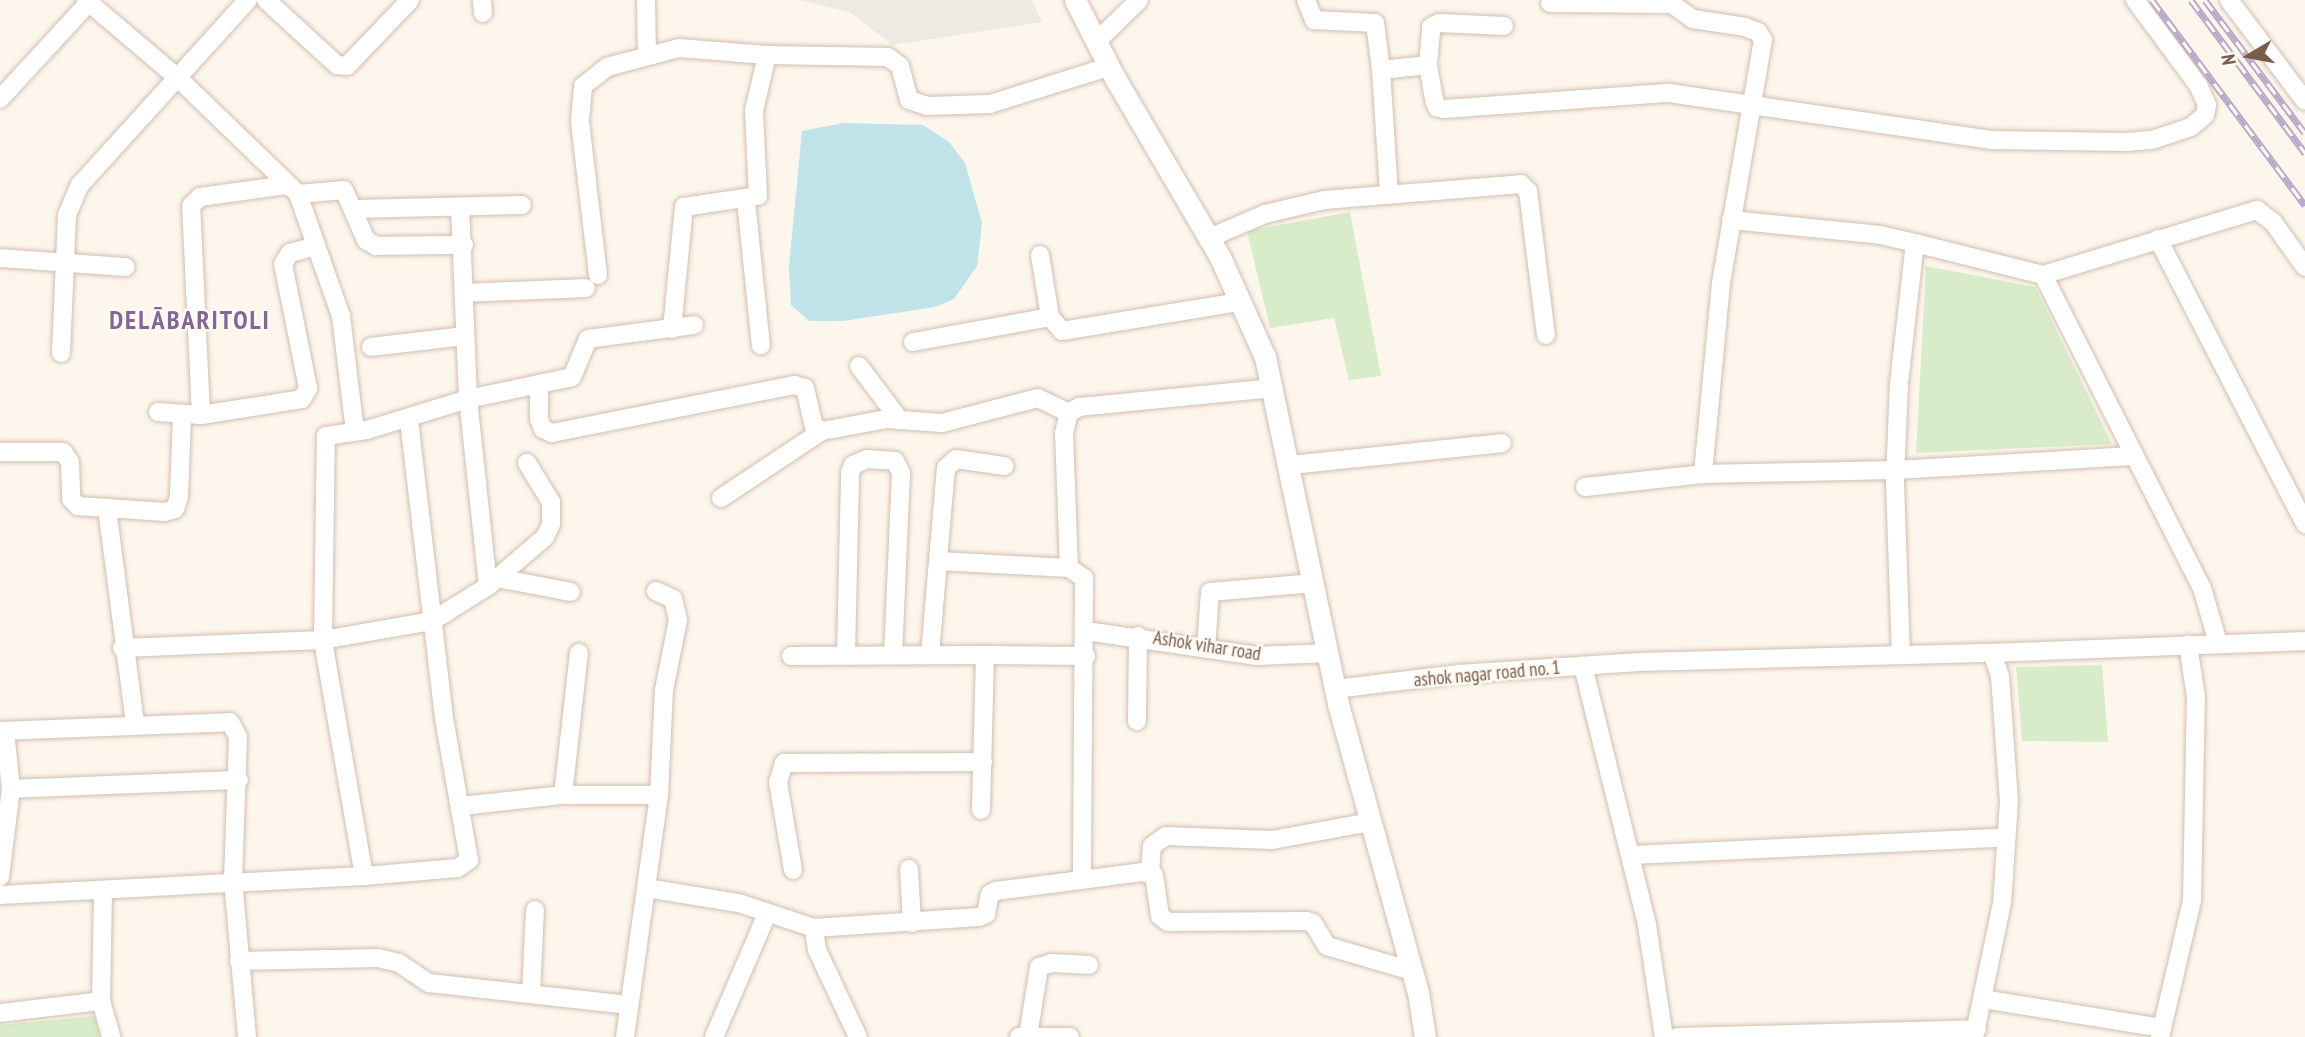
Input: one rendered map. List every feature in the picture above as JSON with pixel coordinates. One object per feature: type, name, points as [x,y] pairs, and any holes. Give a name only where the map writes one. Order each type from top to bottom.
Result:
[{"type":"street","points":[[61,353],[67,215],[80,185],[248,0]]},
{"type":"street","points":[[266,0],[337,65],[347,66],[410,0]]},
{"type":"street","points":[[646,0],[648,55]]},
{"type":"street","points":[[1074,0],[1108,66],[1209,238],[1265,357],[1315,583],[1335,689],[1412,971],[1425,1037]]},
{"type":"street","points":[[1096,42],[1139,0]]},
{"type":"street","points":[[1306,0],[1314,20],[1376,23],[1389,194]]},
{"type":"street","points":[[1504,26],[1439,23],[1431,27],[1428,65],[1434,100],[1444,108],[1642,93],[2028,143],[2152,140],[2191,127],[2205,115],[2207,105],[2198,85],[2134,0]]},
{"type":"street","points":[[2229,0],[2305,101]]},
{"type":"street","points":[[0,99],[89,1],[178,78],[293,190],[341,316],[355,431]]},
{"type":"street","points":[[1550,3],[1672,2],[1693,19],[1758,32],[1762,50],[1731,220],[1703,474]]},
{"type":"street","points":[[464,293],[592,282],[580,121],[583,86],[607,67],[678,48],[766,55],[888,57],[900,66],[909,100],[927,106],[990,104],[1108,66]]},
{"type":"street","points":[[672,329],[684,207],[746,201],[758,196],[760,188],[754,111],[766,55]]},
{"type":"street","points":[[1381,71],[1428,65]]},
{"type":"street","points":[[1209,238],[1294,205],[1389,194],[1521,184],[1528,191],[1546,335]]},
{"type":"street","points":[[201,415],[191,206],[200,197],[293,190],[344,190],[366,240],[376,246],[464,245]]},
{"type":"street","points":[[746,201],[761,345]]},
{"type":"street","points":[[354,209],[522,205]]},
{"type":"street","points":[[460,207],[464,245],[464,335],[468,399],[493,582]]},
{"type":"street","points":[[1731,220],[1880,234],[2043,275],[2260,211],[2305,267]]},
{"type":"street","points":[[2158,239],[2305,524]]},
{"type":"street","points":[[1901,655],[1896,470],[1899,383],[1915,243]]},
{"type":"street","points":[[158,412],[201,415],[294,402],[307,393],[283,264],[290,253],[313,247]]},
{"type":"street","points":[[1040,255],[1050,317],[1054,327],[1070,331],[1240,302]]},
{"type":"street","points":[[0,258],[126,267]]},
{"type":"street","points":[[2043,275],[2132,456],[2202,588],[2218,643]]},
{"type":"street","points":[[913,342],[1050,317]]},
{"type":"street","points":[[364,876],[323,640],[323,445],[333,432],[355,431],[409,420],[468,399],[572,377],[588,339],[694,325]]},
{"type":"street","points":[[371,347],[464,335]]},
{"type":"street","points":[[859,366],[899,419]]},
{"type":"street","points":[[539,385],[539,419],[543,429],[552,432],[794,386],[805,388],[814,426],[822,431]]},
{"type":"street","points":[[1069,568],[1064,433],[1069,413],[1079,407],[1272,388]]},
{"type":"street","points":[[721,498],[822,431],[899,419],[942,423],[1038,398],[1069,413]]},
{"type":"street","points":[[0,452],[63,452],[70,462],[73,504],[107,508],[175,509],[182,414]]},
{"type":"street","points":[[0,895],[233,880],[364,876],[458,868],[469,860],[432,621],[409,420]]},
{"type":"street","points":[[1290,465],[1502,443]]},
{"type":"street","points":[[1585,487],[1703,474],[1896,470],[2132,456]]},
{"type":"street","points":[[846,655],[850,473],[853,465],[867,459],[895,461],[901,473],[893,655]]},
{"type":"street","points":[[930,654],[946,468],[956,459],[1004,466]]},
{"type":"street","points":[[122,648],[323,640],[432,621],[493,582],[545,537],[551,523],[551,502],[527,463]]},
{"type":"street","points":[[107,508],[122,648],[135,724]]},
{"type":"street","points":[[939,561],[1069,568],[1084,578],[1086,656],[1082,880]]},
{"type":"street","points":[[493,582],[571,592]]},
{"type":"street","points":[[1206,648],[1210,592],[1315,583]]},
{"type":"street","points":[[625,1037],[659,795],[664,690],[678,620],[674,599],[656,591]]},
{"type":"street","name":"Ashok vihar road","points":[[1086,631],[1138,636],[1257,656],[1328,653]]},
{"type":"street","points":[[1136,722],[1138,636]]},
{"type":"street","name":"ashok nagar road no. 1","points":[[1335,689],[1639,662],[1992,653],[2305,641]]},
{"type":"street","points":[[1983,999],[2161,1032],[2192,901],[2196,697],[2188,645]]},
{"type":"street","points":[[563,795],[579,653]]},
{"type":"street","points":[[1676,1037],[1975,1033],[2002,903],[2009,801],[2000,676],[1992,653]]},
{"type":"street","points":[[981,810],[985,655]]},
{"type":"street","points":[[791,656],[1086,656]]},
{"type":"street","points":[[1583,666],[1631,855],[1664,1037]]},
{"type":"street","points":[[0,877],[1,835],[11,789],[2,731],[230,722],[238,737],[239,780],[233,880],[247,1037]]},
{"type":"street","points":[[793,870],[778,782],[784,763],[983,762]]},
{"type":"street","points":[[11,789],[239,780]]},
{"type":"street","points":[[461,806],[563,795],[659,795]]},
{"type":"street","points":[[1371,822],[1272,840],[1166,836],[1152,846],[1150,873],[1156,880],[1160,916],[1168,922],[1306,921],[1313,923],[1327,946],[1412,971]]},
{"type":"street","points":[[1631,855],[2007,837]]},
{"type":"street","points":[[909,869],[912,923]]},
{"type":"street","points":[[646,888],[739,903],[814,929],[979,917],[986,914],[990,894],[996,891],[1150,873]]},
{"type":"street","points":[[103,890],[101,1000],[111,1037]]},
{"type":"street","points":[[531,994],[535,910]]},
{"type":"street","points":[[714,1037],[767,914]]},
{"type":"street","points":[[814,929],[812,939],[858,1037]]},
{"type":"street","points":[[239,961],[378,958],[399,962],[429,983],[629,1006]]},
{"type":"street","points":[[1028,1036],[1039,967],[1052,963],[1089,965]]},
{"type":"street","points":[[0,1013],[101,1000]]},
{"type":"street","points":[[1018,1037],[1070,1037]]},
{"type":"shaded area","points":[[799,0],[1032,0],[1042,22],[892,45],[850,12]]},
{"type":"green space","points":[[1350,212],[1381,376],[1349,380],[1334,318],[1270,328],[1247,231]]},
{"type":"green space","points":[[1926,266],[2035,287],[2112,444],[1916,453]]},
{"type":"green space","points":[[2102,665],[2108,742],[2022,741],[2016,667]]},
{"type":"green space","points":[[94,1016],[100,1037],[0,1037],[0,1025]]},
{"type":"water","points":[[843,123],[923,125],[949,142],[965,163],[982,223],[977,266],[954,299],[935,307],[843,321],[809,321],[791,305],[789,266],[802,131]]},
{"type":"railway","points":[[2152,0],[2305,205]]},
{"type":"railway","points":[[2191,0],[2305,153]]},
{"type":"railway","points":[[2205,0],[2305,133]]},
{"type":"district","name":"DELĀBARITOLI","points":[[190,320]]}]
